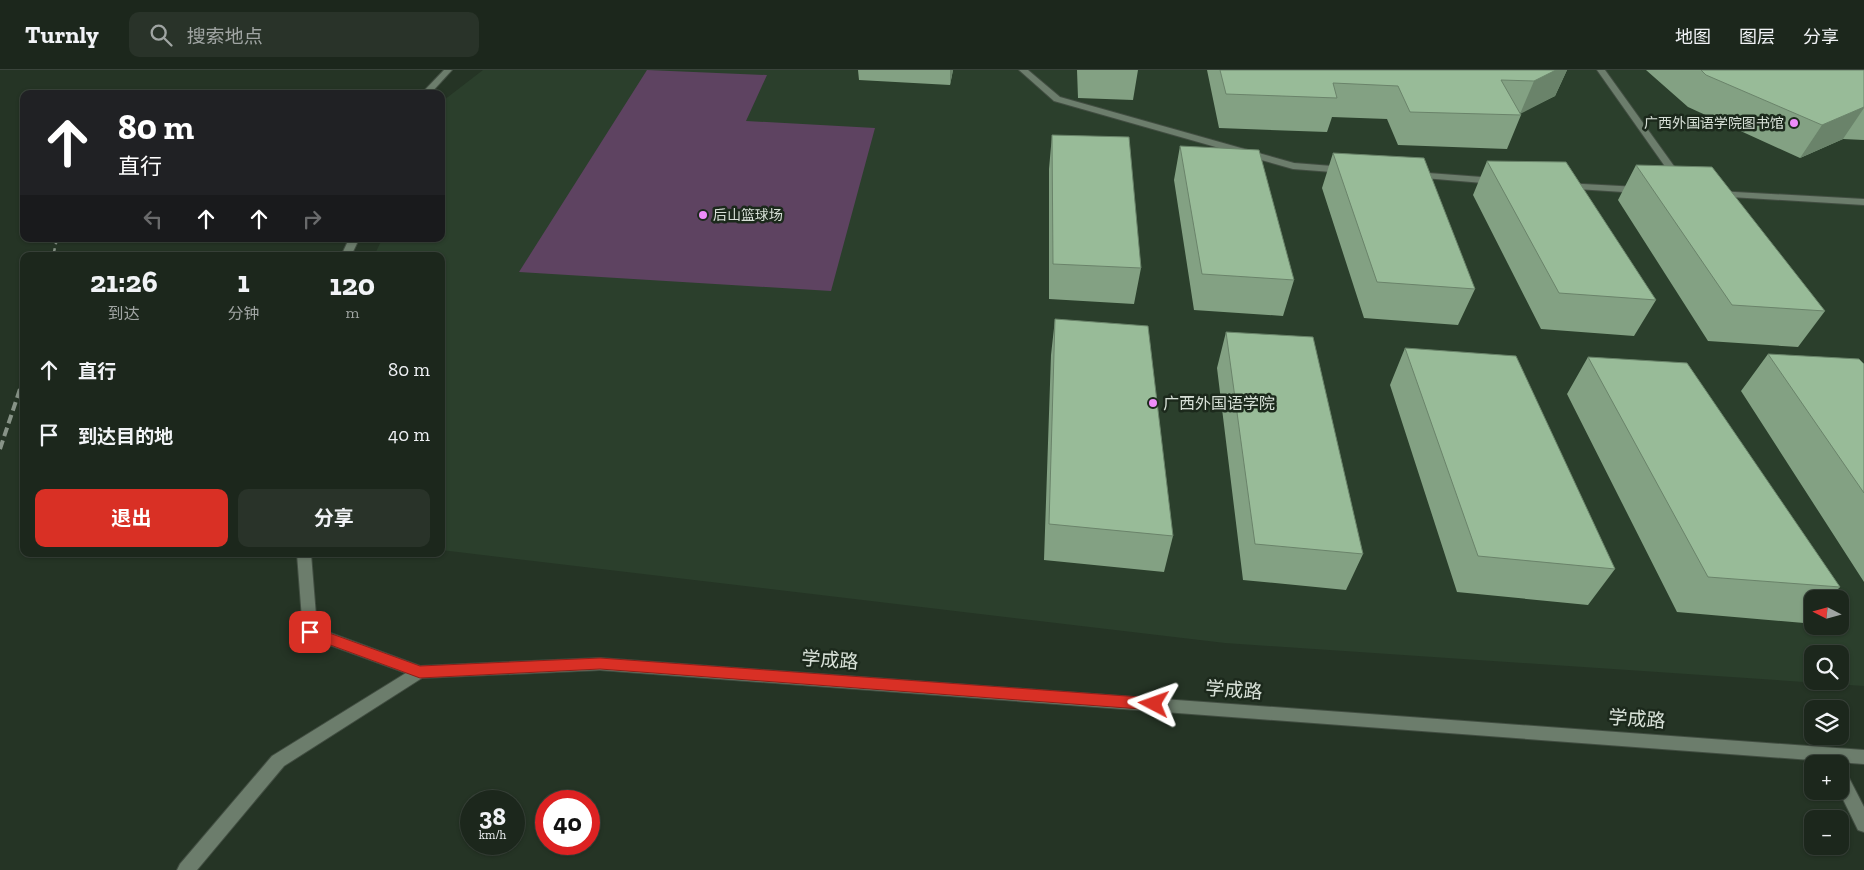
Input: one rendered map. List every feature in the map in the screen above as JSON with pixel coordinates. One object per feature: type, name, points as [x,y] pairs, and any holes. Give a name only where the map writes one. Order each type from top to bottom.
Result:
[{"type":"street","points":[[429,90],[448,70]]},
{"type":"street","points":[[1023,70],[1057,99],[1293,166],[1351,170]]},
{"type":"street","points":[[1601,70],[1682,184]]},
{"type":"street","points":[[1409,175],[1506,182]]},
{"type":"street","points":[[1554,186],[1649,191]]},
{"type":"street","points":[[1707,194],[1864,202]]},
{"type":"street","points":[[304,557],[310,632],[420,672]]},
{"type":"street","name":"学成路","points":[[420,672],[600,664],[1804,756]]},
{"type":"street","points":[[186,870],[278,761],[420,672]]},
{"type":"street","name":"学成路","points":[[1849,757],[1864,757]]},
{"type":"street","points":[[1849,795],[1864,824]]},
{"type":"shaded area","name":"广西外国语学院","points":[[483,70],[1864,70],[1864,686],[1849,685],[1849,645],[1804,645],[1804,682],[1225,643],[445,550],[445,252],[376,252],[381,242],[445,242],[445,99]]},
{"type":"shaded area","name":"后山篮球场","points":[[647,70],[767,75],[746,121],[875,128],[831,291],[519,272]]},
{"type":"building","points":[[1220,70],[1556,70],[1534,81],[1501,80],[1521,115],[1410,112],[1398,86],[1333,83],[1337,98],[1226,94]]},
{"type":"building","points":[[1701,70],[1864,70],[1864,107],[1822,125],[1706,75]]},
{"type":"building","points":[[1052,135],[1129,137],[1141,268],[1053,264]]},
{"type":"building","points":[[1180,146],[1259,150],[1294,280],[1202,274]]},
{"type":"building","points":[[1333,153],[1424,158],[1475,289],[1377,282]]},
{"type":"building","points":[[1487,161],[1566,162],[1656,300],[1559,293]]},
{"type":"building","points":[[1636,165],[1712,167],[1825,311],[1732,305]]},
{"type":"building","points":[[1055,319],[1148,326],[1173,536],[1049,524]]},
{"type":"building","points":[[1226,332],[1313,337],[1363,554],[1255,544]]},
{"type":"building","points":[[1405,348],[1516,356],[1615,569],[1478,556]]},
{"type":"building","points":[[1768,354],[1859,359],[1864,364],[1864,493]]},
{"type":"building","points":[[1588,357],[1687,363],[1840,587],[1708,577]]},
{"type":"railway","points":[[54,252],[56,242]]},
{"type":"railway","points":[[0,449],[20,389]]},
{"type":"place","name":"广西外国语学院图书馆","points":[[1794,123]]},
{"type":"place","name":"后山篮球场","points":[[703,215]]},
{"type":"place","name":"广西外国语学院","points":[[1153,403]]},
{"type":"route","points":[[310,632],[420,672],[600,664],[1154,704]]}]
